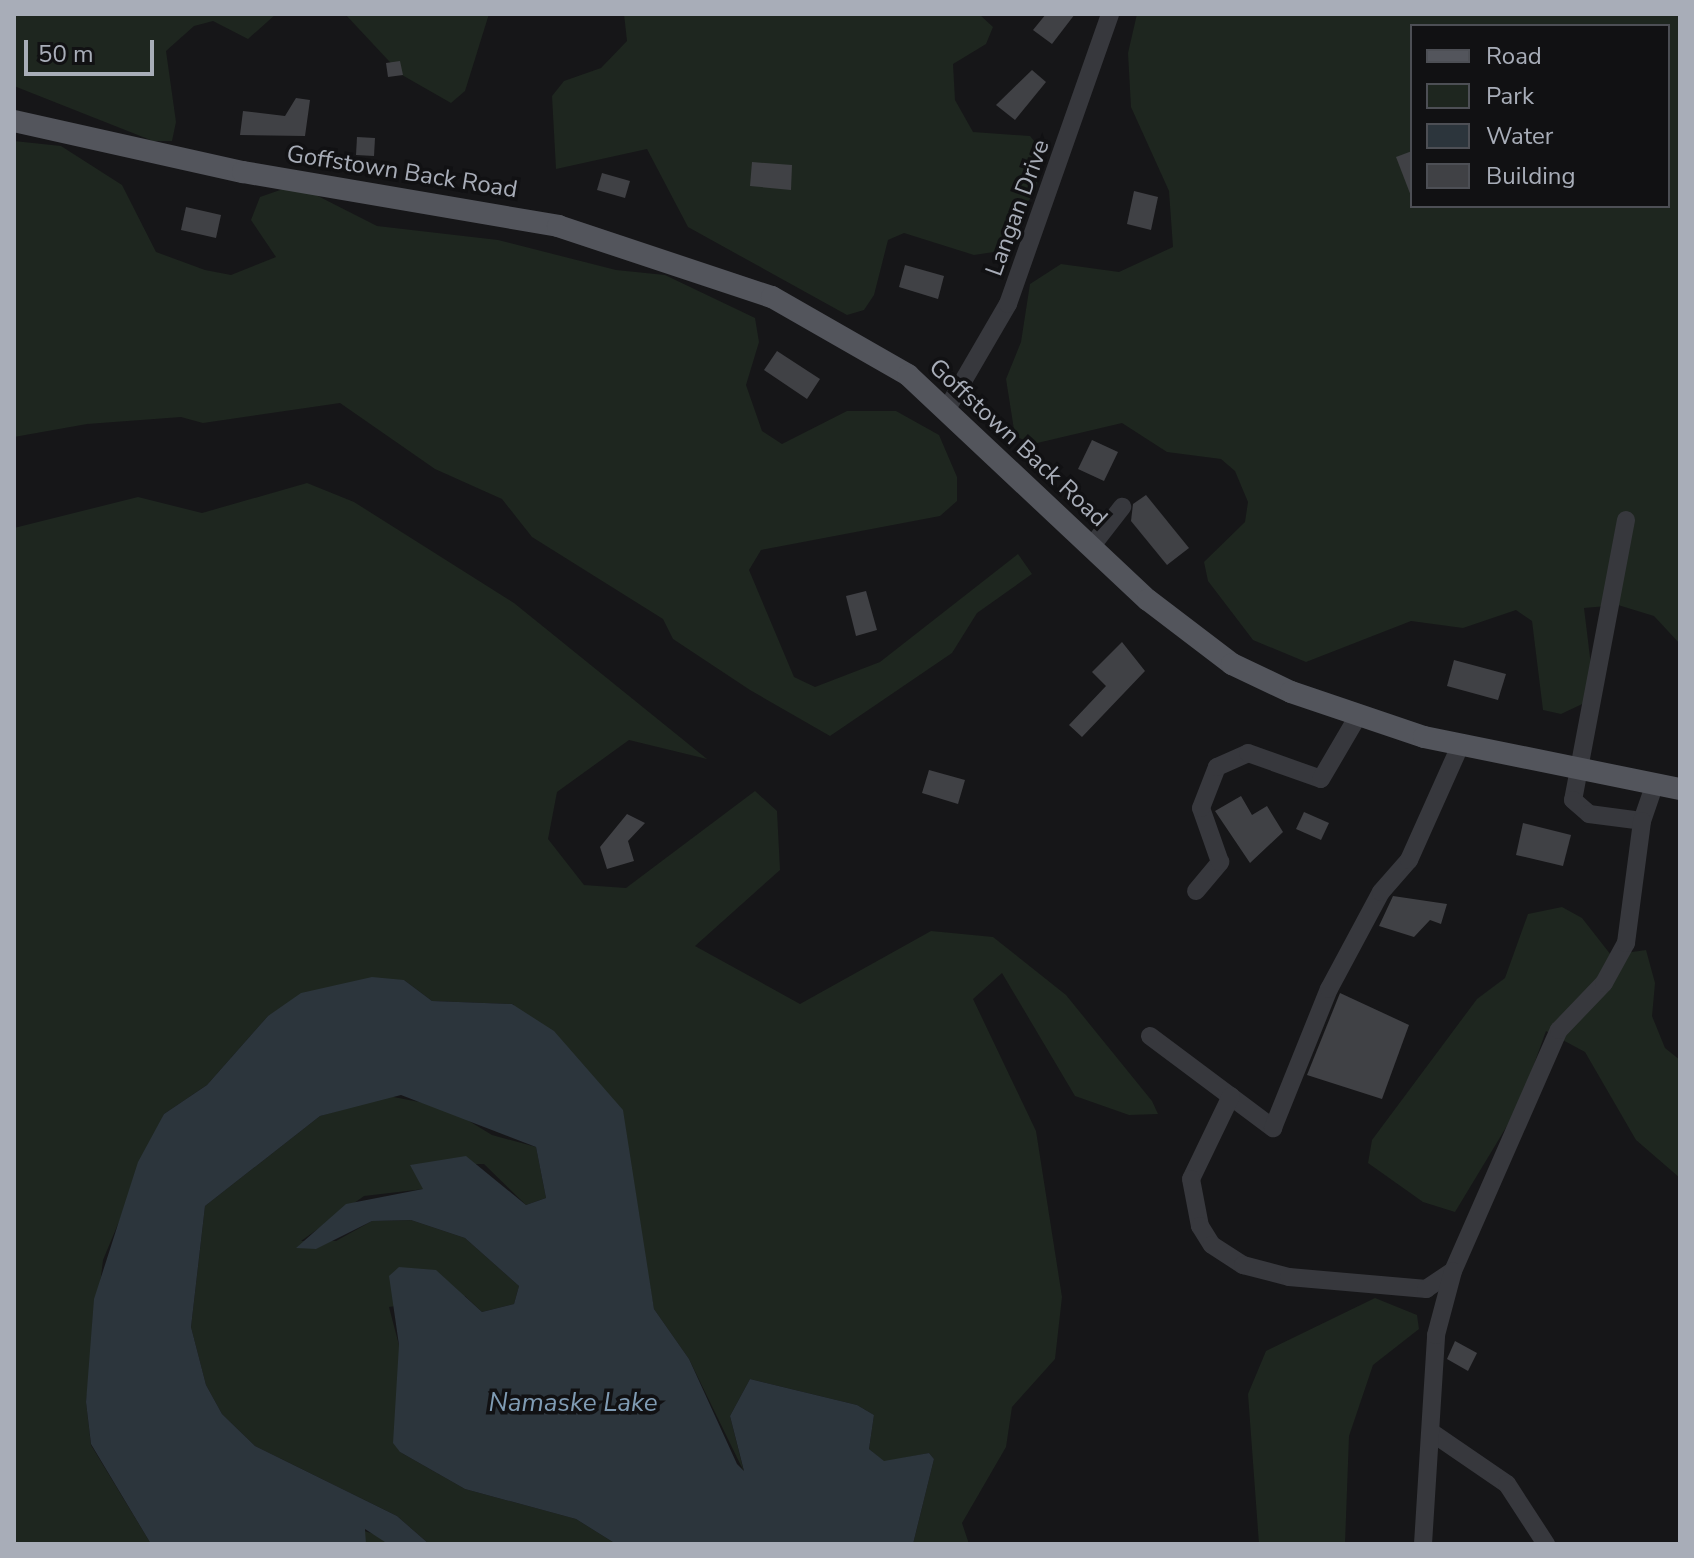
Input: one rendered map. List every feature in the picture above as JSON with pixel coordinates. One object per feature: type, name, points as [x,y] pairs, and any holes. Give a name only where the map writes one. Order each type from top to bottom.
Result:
[{"type":"main road","name":"Goffstown Back Road","points":[[14,121],[243,172],[621,242],[826,323],[948,407],[1091,547],[1232,664],[1358,716],[1460,746],[1580,774],[1680,789]]},
{"type":"street","name":"Langan Drive","points":[[948,407],[1008,304],[1110,14]]},
{"type":"street","points":[[1091,547],[1122,507]]},
{"type":"street","points":[[1626,520],[1573,800],[1579,809],[1642,821]]},
{"type":"street","points":[[1196,891],[1220,862],[1201,808],[1217,767],[1248,753],[1321,779],[1358,716]]},
{"type":"street","points":[[1150,1036],[1273,1128],[1329,989],[1381,892],[1409,860],[1460,746]]},
{"type":"street","points":[[1423,1544],[1436,1335],[1453,1271],[1559,1030],[1604,983],[1626,943],[1642,821],[1654,786]]},
{"type":"street","points":[[1231,1096],[1191,1179],[1200,1226],[1212,1245],[1243,1265],[1289,1277],[1426,1289],[1453,1271]]},
{"type":"street","points":[[1431,1432],[1507,1484],[1546,1544]]},
{"type":"street","points":[[1427,1516],[1434,1544]]},
{"type":"green space","points":[[14,14],[276,14],[248,39],[213,21],[194,26],[166,51],[176,122],[172,141],[153,141],[14,86]]},
{"type":"green space","points":[[345,14],[489,14],[465,91],[451,103],[402,75]]},
{"type":"green space","points":[[624,14],[979,14],[993,27],[986,44],[953,64],[955,100],[973,132],[1030,136],[1043,152],[1036,190],[994,252],[974,255],[904,233],[888,240],[874,295],[864,310],[847,315],[688,227],[647,149],[556,169],[552,96],[564,81],[601,68],[627,41]]},
{"type":"green space","points":[[1137,14],[1680,14],[1680,644],[1654,616],[1618,605],[1584,608],[1595,698],[1561,714],[1543,710],[1532,621],[1516,610],[1463,628],[1411,621],[1306,662],[1253,640],[1208,581],[1204,562],[1245,522],[1248,502],[1235,471],[1221,459],[1167,452],[1122,423],[1033,444],[1015,436],[1006,379],[1021,342],[1030,284],[1061,264],[1119,272],[1173,247],[1169,191],[1131,107],[1128,53]]},
{"type":"green space","points":[[14,141],[61,146],[122,185],[156,252],[205,270],[231,275],[276,257],[251,220],[260,197],[283,189],[308,191],[377,226],[498,240],[616,270],[665,275],[755,318],[759,342],[746,385],[762,431],[782,444],[847,411],[896,411],[939,435],[957,477],[957,501],[940,516],[761,550],[749,570],[794,677],[815,687],[880,662],[1018,554],[1032,574],[977,613],[952,653],[830,736],[750,690],[673,639],[663,619],[532,537],[502,499],[435,469],[340,403],[203,423],[181,417],[87,424],[14,437]]},
{"type":"green space","points":[[307,483],[354,502],[514,603],[707,759],[629,740],[557,792],[548,839],[584,885],[626,888],[755,791],[777,811],[780,870],[695,946],[800,1004],[931,931],[993,937],[1066,995],[1152,1101],[1158,1114],[1129,1115],[1075,1096],[1002,973],[973,999],[1036,1131],[1062,1297],[1055,1359],[1012,1407],[1006,1447],[962,1523],[969,1544],[913,1544],[934,1459],[929,1453],[884,1462],[869,1449],[874,1415],[857,1405],[750,1379],[730,1416],[744,1472],[689,1359],[654,1309],[640,1233],[513,1004],[432,1001],[404,980],[268,1016],[207,1085],[164,1114],[103,1260],[86,1402],[91,1445],[151,1544],[14,1544],[14,528],[138,497],[202,513]]},
{"type":"green space","points":[[1562,907],[1582,918],[1611,955],[1646,950],[1655,983],[1652,1016],[1665,1048],[1680,1060],[1680,1178],[1636,1140],[1585,1052],[1546,1031],[1519,1106],[1455,1212],[1423,1202],[1368,1163],[1372,1140],[1477,999],[1505,978],[1528,914]]},
{"type":"green space","points":[[388,1096],[446,1107],[492,1135],[536,1147],[546,1198],[526,1205],[484,1164],[411,1165],[424,1189],[364,1196],[301,1241],[336,1241],[372,1221],[411,1220],[465,1238],[519,1286],[514,1304],[482,1312],[465,1296],[389,1307],[399,1345],[400,1452],[465,1489],[576,1519],[616,1544],[429,1544],[397,1516],[255,1446],[222,1414],[206,1385],[191,1327],[205,1206],[320,1116]]},
{"type":"green space","points":[[1375,1298],[1417,1315],[1419,1329],[1373,1365],[1349,1436],[1345,1544],[1259,1544],[1248,1394],[1266,1351]]},
{"type":"green space","points":[[361,1530],[381,1536],[388,1544],[364,1543]]},
{"type":"water","name":"Namaske Lake","points":[[372,977],[404,980],[432,1001],[512,1004],[554,1031],[623,1110],[654,1309],[689,1359],[737,1464],[744,1471],[730,1416],[750,1379],[857,1405],[874,1415],[869,1449],[884,1461],[929,1453],[934,1459],[913,1544],[616,1544],[576,1519],[465,1489],[400,1452],[393,1443],[399,1345],[389,1276],[399,1267],[436,1270],[482,1312],[514,1304],[519,1286],[465,1238],[411,1220],[372,1221],[316,1249],[296,1248],[346,1204],[423,1189],[410,1165],[466,1156],[526,1205],[546,1198],[536,1147],[401,1095],[320,1116],[205,1206],[191,1327],[206,1385],[222,1414],[255,1446],[397,1516],[429,1544],[388,1544],[365,1529],[366,1544],[151,1544],[91,1444],[86,1402],[94,1299],[138,1162],[164,1114],[207,1085],[268,1016],[301,993]]},
{"type":"building","points":[[1046,14],[1075,14],[1052,44],[1033,30]]},
{"type":"building","points":[[400,61],[403,75],[388,77],[386,63]]},
{"type":"building","points":[[1032,70],[1046,82],[1015,120],[996,105]]},
{"type":"building","points":[[296,98],[310,100],[305,136],[240,135],[243,111],[285,116]]},
{"type":"building","points":[[357,137],[375,138],[374,156],[356,155]]},
{"type":"building","points":[[1410,152],[1410,193],[1396,157]]},
{"type":"building","points":[[752,162],[792,165],[791,190],[750,186]]},
{"type":"building","points":[[602,173],[630,181],[625,198],[597,190]]},
{"type":"building","points":[[1134,191],[1158,197],[1151,230],[1127,224]]},
{"type":"building","points":[[186,207],[221,215],[216,238],[181,230]]},
{"type":"building","points":[[905,265],[944,276],[938,299],[899,287]]},
{"type":"building","points":[[777,351],[820,379],[807,399],[764,370]]},
{"type":"building","points":[[1092,440],[1118,452],[1104,481],[1078,469]]},
{"type":"building","points":[[1146,495],[1189,548],[1167,565],[1131,521],[1133,504]]},
{"type":"building","points":[[866,591],[877,630],[856,636],[846,596]]},
{"type":"building","points":[[1122,642],[1145,671],[1082,737],[1069,725],[1106,686],[1092,672]]},
{"type":"building","points":[[1454,660],[1506,674],[1498,700],[1447,686]]},
{"type":"building","points":[[929,770],[965,780],[958,804],[922,793]]},
{"type":"building","points":[[1241,796],[1252,815],[1267,806],[1283,832],[1250,863],[1215,811]]},
{"type":"building","points":[[1304,812],[1329,823],[1321,840],[1296,829]]},
{"type":"building","points":[[627,814],[645,823],[628,841],[634,861],[607,869],[600,847]]},
{"type":"building","points":[[1523,823],[1571,835],[1563,866],[1516,855]]},
{"type":"building","points":[[1393,896],[1447,904],[1441,924],[1430,920],[1414,937],[1379,926]]},
{"type":"building","points":[[1340,993],[1409,1025],[1382,1099],[1307,1075]]},
{"type":"building","points":[[1455,1341],[1477,1353],[1468,1371],[1447,1359]]}]
